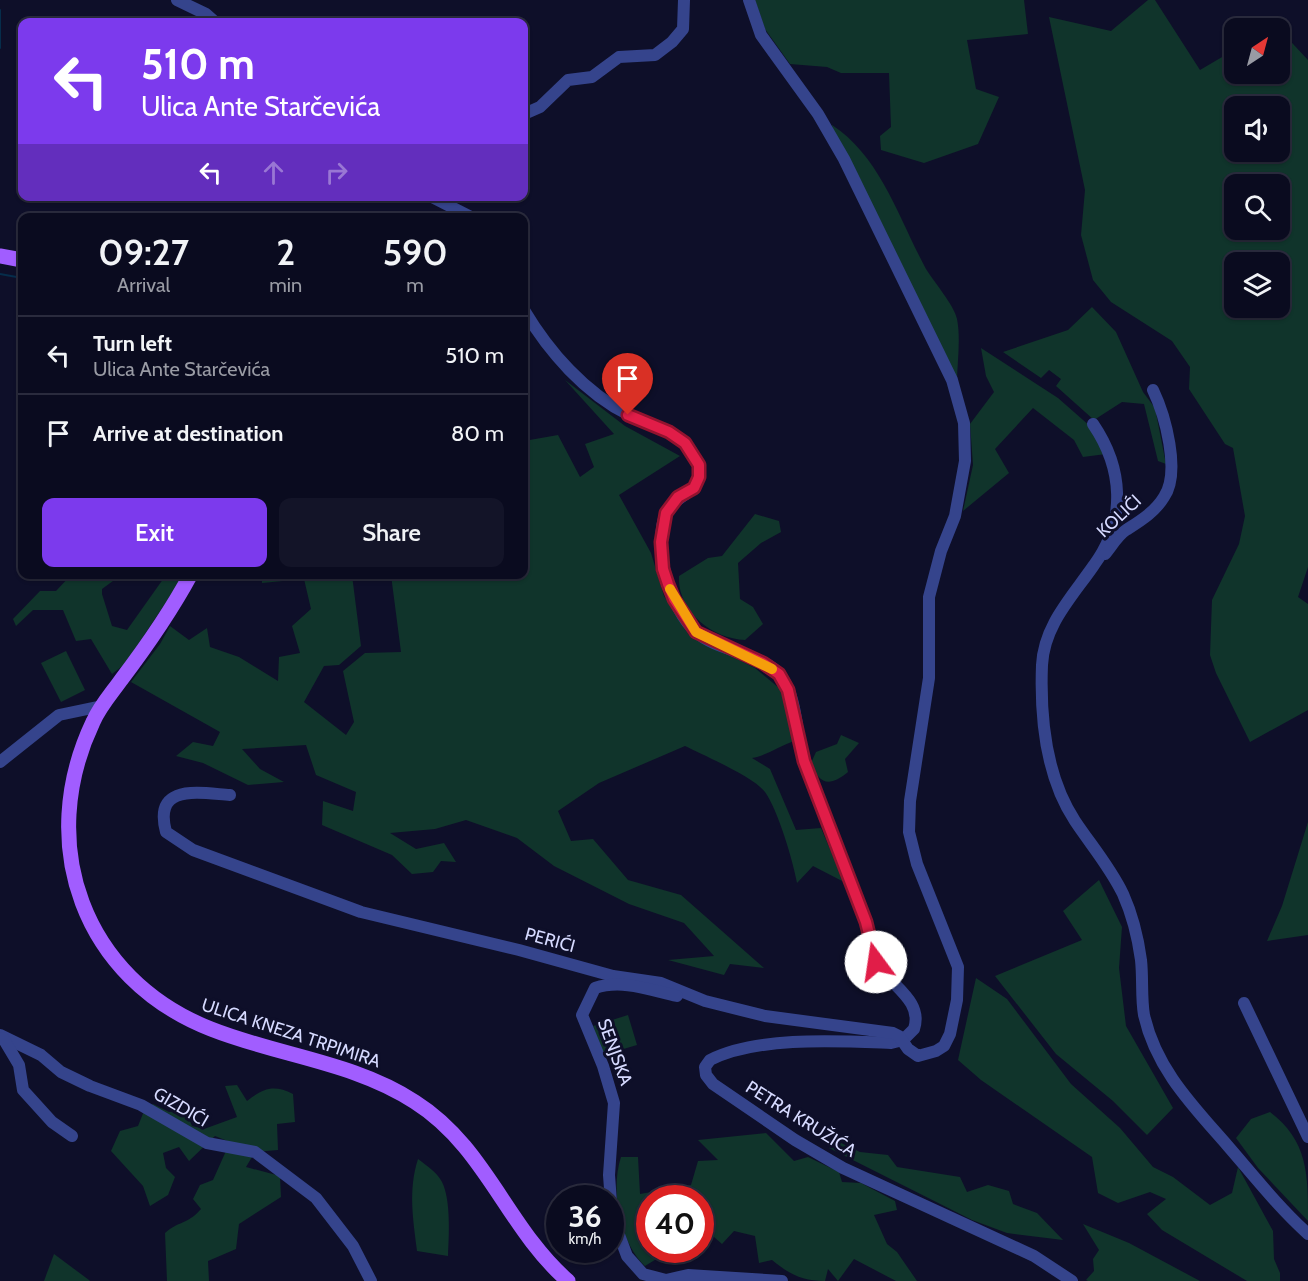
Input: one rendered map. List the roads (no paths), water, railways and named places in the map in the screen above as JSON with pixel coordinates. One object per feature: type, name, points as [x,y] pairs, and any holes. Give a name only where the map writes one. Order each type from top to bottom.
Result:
[{"type":"main road","points":[[0,256],[18,259]]},
{"type":"main road","points":[[102,706],[187,579]]},
{"type":"main road","name":"ULICA KNEZA TRPIMIRA","points":[[102,706],[79,755],[69,799],[70,861],[91,925],[113,958],[134,983],[156,1001],[189,1020],[224,1034],[366,1076],[417,1103],[455,1134],[473,1154],[529,1238],[568,1281]]},
{"type":"street","points":[[177,0],[210,18]]},
{"type":"street","points":[[528,112],[540,107],[568,81],[592,77],[619,57],[655,55],[672,42],[683,29],[684,0]]},
{"type":"street","name":"PERIĆI","points":[[230,795],[186,792],[172,797],[166,804],[162,817],[166,832],[193,850],[361,912],[519,950],[613,976],[661,983],[705,1001],[765,1016],[893,1033],[918,1056],[927,1055],[944,1046],[950,1034],[960,979],[952,949],[917,864],[909,832],[910,801],[929,678],[928,597],[941,551],[955,516],[964,461],[964,423],[952,380],[844,159],[818,114],[761,35],[749,0]]},
{"type":"street","points":[[451,201],[467,213]]},
{"type":"street","points":[[528,315],[562,362],[594,393],[628,415],[675,436],[685,443],[699,465],[699,477],[694,488],[678,497],[666,513],[661,542],[666,579],[674,599],[696,632],[771,668],[779,674],[788,690],[804,761],[866,922],[876,962],[898,986],[915,1012],[914,1029],[903,1040]]},
{"type":"street","name":"KOLIĆI","points":[[1096,563],[1126,530],[1144,519],[1165,496],[1170,474],[1169,443],[1161,407],[1153,390]]},
{"type":"street","points":[[1093,424],[1114,464],[1119,493],[1113,527],[1096,563],[1058,612],[1048,636],[1042,662],[1041,695],[1055,778],[1073,819],[1122,894],[1134,926],[1141,960],[1144,1014],[1156,1053],[1174,1082],[1201,1117],[1288,1215],[1308,1233]]},
{"type":"street","points":[[0,762],[59,715],[102,706]]},
{"type":"street","name":"SENJSKA","points":[[705,1001],[622,983],[609,984],[595,988],[582,1015],[603,1066],[614,1103],[609,1175],[612,1216],[627,1256],[643,1274],[666,1280],[688,1275],[782,1281]]},
{"type":"street","points":[[1244,1004],[1308,1137]]},
{"type":"street","points":[[1,1037],[19,1065],[23,1090],[52,1122],[72,1136]]},
{"type":"street","name":"GIZDIĆI","points":[[1,1037],[41,1055],[62,1072],[90,1086],[141,1105],[207,1143],[255,1152],[316,1198],[353,1246],[371,1281]]},
{"type":"street","name":"PETRA KRUŽIĆA","points":[[903,1040],[891,1043],[814,1041],[758,1047],[710,1060],[705,1067],[706,1075],[713,1084],[763,1120],[843,1168],[1034,1256],[1072,1281]]},
{"type":"waterway","points":[[0,10],[0,48]]},
{"type":"waterway","points":[[0,274],[18,277]]}]
